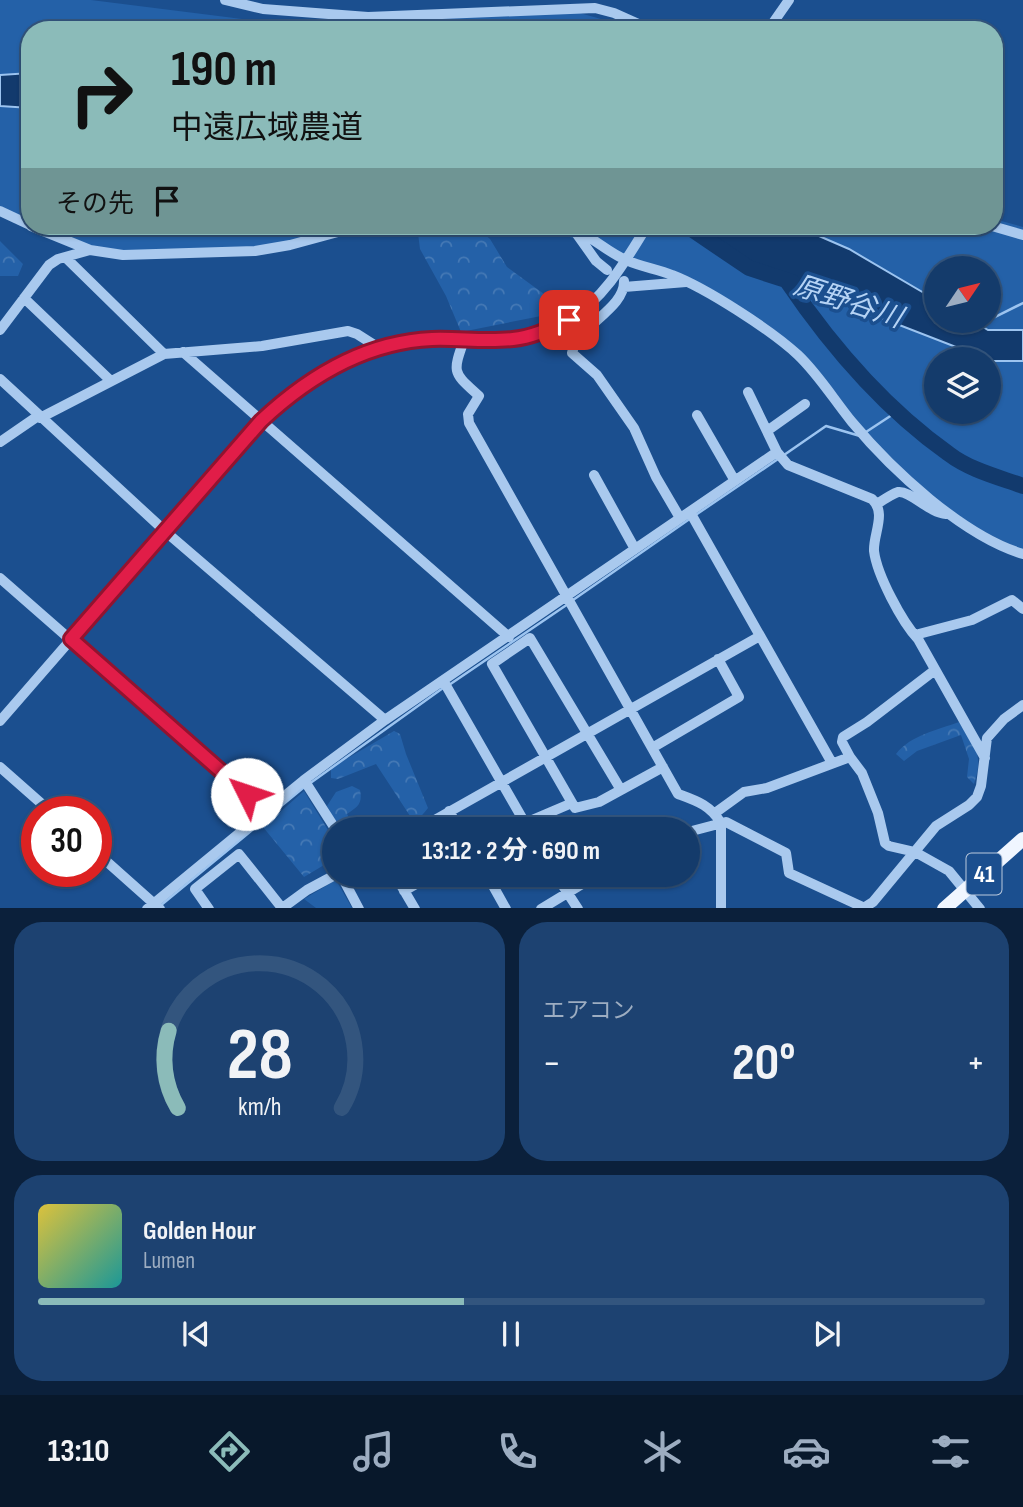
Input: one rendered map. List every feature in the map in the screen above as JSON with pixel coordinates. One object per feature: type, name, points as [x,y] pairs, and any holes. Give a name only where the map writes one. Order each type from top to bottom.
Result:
[{"type":"main road","name":"41","points":[[944,908],[1019,846]]},
{"type":"street","points":[[225,0],[263,9],[368,16],[596,8],[632,21]]},
{"type":"street","points":[[774,21],[789,0]]},
{"type":"street","points":[[0,211],[21,220]]},
{"type":"street","points":[[1003,229],[1023,235]]},
{"type":"street","points":[[55,235],[90,250],[124,255],[255,251],[327,235]]},
{"type":"street","points":[[575,235],[596,261],[607,270]]},
{"type":"street","points":[[583,235],[625,260],[674,275],[751,321],[798,355],[871,444],[949,514],[987,540],[1023,554]]},
{"type":"street","points":[[0,721],[261,421],[285,398],[319,374],[379,348],[433,339],[515,339],[533,335],[569,320],[601,292],[641,235]]},
{"type":"street","points":[[0,330],[48,265],[90,250]]},
{"type":"street","points":[[65,257],[164,354]]},
{"type":"street","points":[[686,282],[624,284],[601,317],[578,338],[572,353],[597,375],[634,428],[656,477],[685,515],[760,636],[832,763]]},
{"type":"street","points":[[24,298],[111,381]]},
{"type":"street","points":[[0,442],[39,417],[164,354],[262,346],[348,331],[379,348]]},
{"type":"street","points":[[464,340],[456,365],[458,376],[479,396],[468,414],[469,423],[678,794],[704,803],[718,818],[786,853],[789,873],[865,908],[873,902],[936,826],[977,797],[987,738],[1004,719],[1023,705]]},
{"type":"street","points":[[183,352],[509,637]]},
{"type":"street","points":[[0,379],[166,531],[385,720]]},
{"type":"street","points":[[748,392],[778,453],[788,465],[872,499],[877,504],[880,512],[874,548],[877,564],[906,625],[915,635],[985,758]]},
{"type":"street","points":[[767,431],[805,404]]},
{"type":"street","points":[[697,415],[736,481]]},
{"type":"street","points":[[112,867],[154,907],[304,780],[385,720],[778,453]]},
{"type":"street","points":[[594,475],[635,549]]},
{"type":"street","points":[[877,504],[898,492],[906,493],[939,514],[949,514]]},
{"type":"street","points":[[0,578],[266,811]]},
{"type":"street","points":[[915,635],[972,620],[1012,600],[1023,609]]},
{"type":"street","points":[[439,817],[760,636]]},
{"type":"street","points":[[621,790],[530,638],[492,664],[575,808],[599,802],[621,790],[663,767]]},
{"type":"street","points":[[652,748],[739,697],[718,659]]},
{"type":"street","points":[[935,670],[843,737],[842,742],[862,773],[878,813],[885,842],[890,846],[915,852],[949,871],[980,908]]},
{"type":"street","points":[[444,682],[522,817]]},
{"type":"street","points":[[700,826],[718,818],[744,792],[767,788],[850,757]]},
{"type":"street","points":[[0,767],[33,796]]},
{"type":"street","points":[[304,780],[328,817]]},
{"type":"street","points":[[545,817],[572,803]]},
{"type":"street","points":[[449,811],[452,817]]},
{"type":"street","points":[[718,818],[723,838],[721,908]]},
{"type":"street","points":[[209,908],[195,889],[239,854],[282,908],[322,882]]},
{"type":"street","points":[[348,887],[359,908]]},
{"type":"street","points":[[402,887],[415,908]]},
{"type":"street","points":[[404,891],[411,887]]},
{"type":"street","points":[[494,887],[506,908]]},
{"type":"street","points":[[562,887],[578,908]]},
{"type":"street","points":[[541,908],[577,887]]},
{"type":"green space","points":[[0,0],[91,0],[257,21],[21,21],[21,219],[0,209]]},
{"type":"green space","points":[[562,8],[608,21],[312,21]]},
{"type":"green space","points":[[1003,221],[1023,227],[1023,551],[949,514],[859,430],[769,328],[687,279],[564,235],[1003,235]]},
{"type":"green space","points":[[56,235],[334,235],[261,250],[195,254],[84,248]]},
{"type":"green space","points":[[418,235],[485,235],[507,267],[548,297],[541,316],[461,332],[446,296],[420,249]]},
{"type":"green space","points":[[0,241],[23,264],[18,276],[0,276]]},
{"type":"green space","points":[[959,722],[978,758],[974,784],[967,777],[969,759],[961,735],[917,751],[904,761],[896,754],[909,742]]},
{"type":"green space","points":[[394,731],[400,734],[428,808],[420,817],[411,817],[376,764],[338,779],[331,778],[331,768]]},
{"type":"green space","points":[[352,786],[360,790],[361,799],[347,814],[349,817],[332,817],[327,806],[336,792]]},
{"type":"green space","points":[[304,791],[322,820],[322,866],[304,877],[263,827]]},
{"type":"green space","points":[[324,887],[340,887],[352,908],[316,908],[304,899]]},
{"type":"water","points":[[21,74],[21,107],[0,106],[0,75]]},
{"type":"water","points":[[700,235],[817,235],[849,249],[924,293],[924,333],[1001,333],[1001,330],[1023,330],[1023,361],[1001,361],[1001,347],[956,347],[773,276]]},
{"type":"waterway","name":"原野谷川","points":[[700,235],[749,268],[792,282]]},
{"type":"waterway","points":[[787,281],[840,352],[902,417],[957,460],[1023,486]]},
{"type":"waterway","points":[[1001,314],[1023,303]]},
{"type":"waterway","points":[[866,432],[898,411]]},
{"type":"waterway","points":[[784,455],[826,426],[860,436]]},
{"type":"waterway","points":[[697,514],[778,459]]},
{"type":"waterway","points":[[573,600],[691,518]]},
{"type":"waterway","points":[[449,685],[568,604]]},
{"type":"waterway","points":[[309,784],[443,688]]},
{"type":"waterway","points":[[160,906],[303,788]]},
{"type":"route","points":[[247,794],[71,639],[261,421],[285,398],[319,374],[379,348],[411,341],[515,339],[533,335],[569,320]]}]
